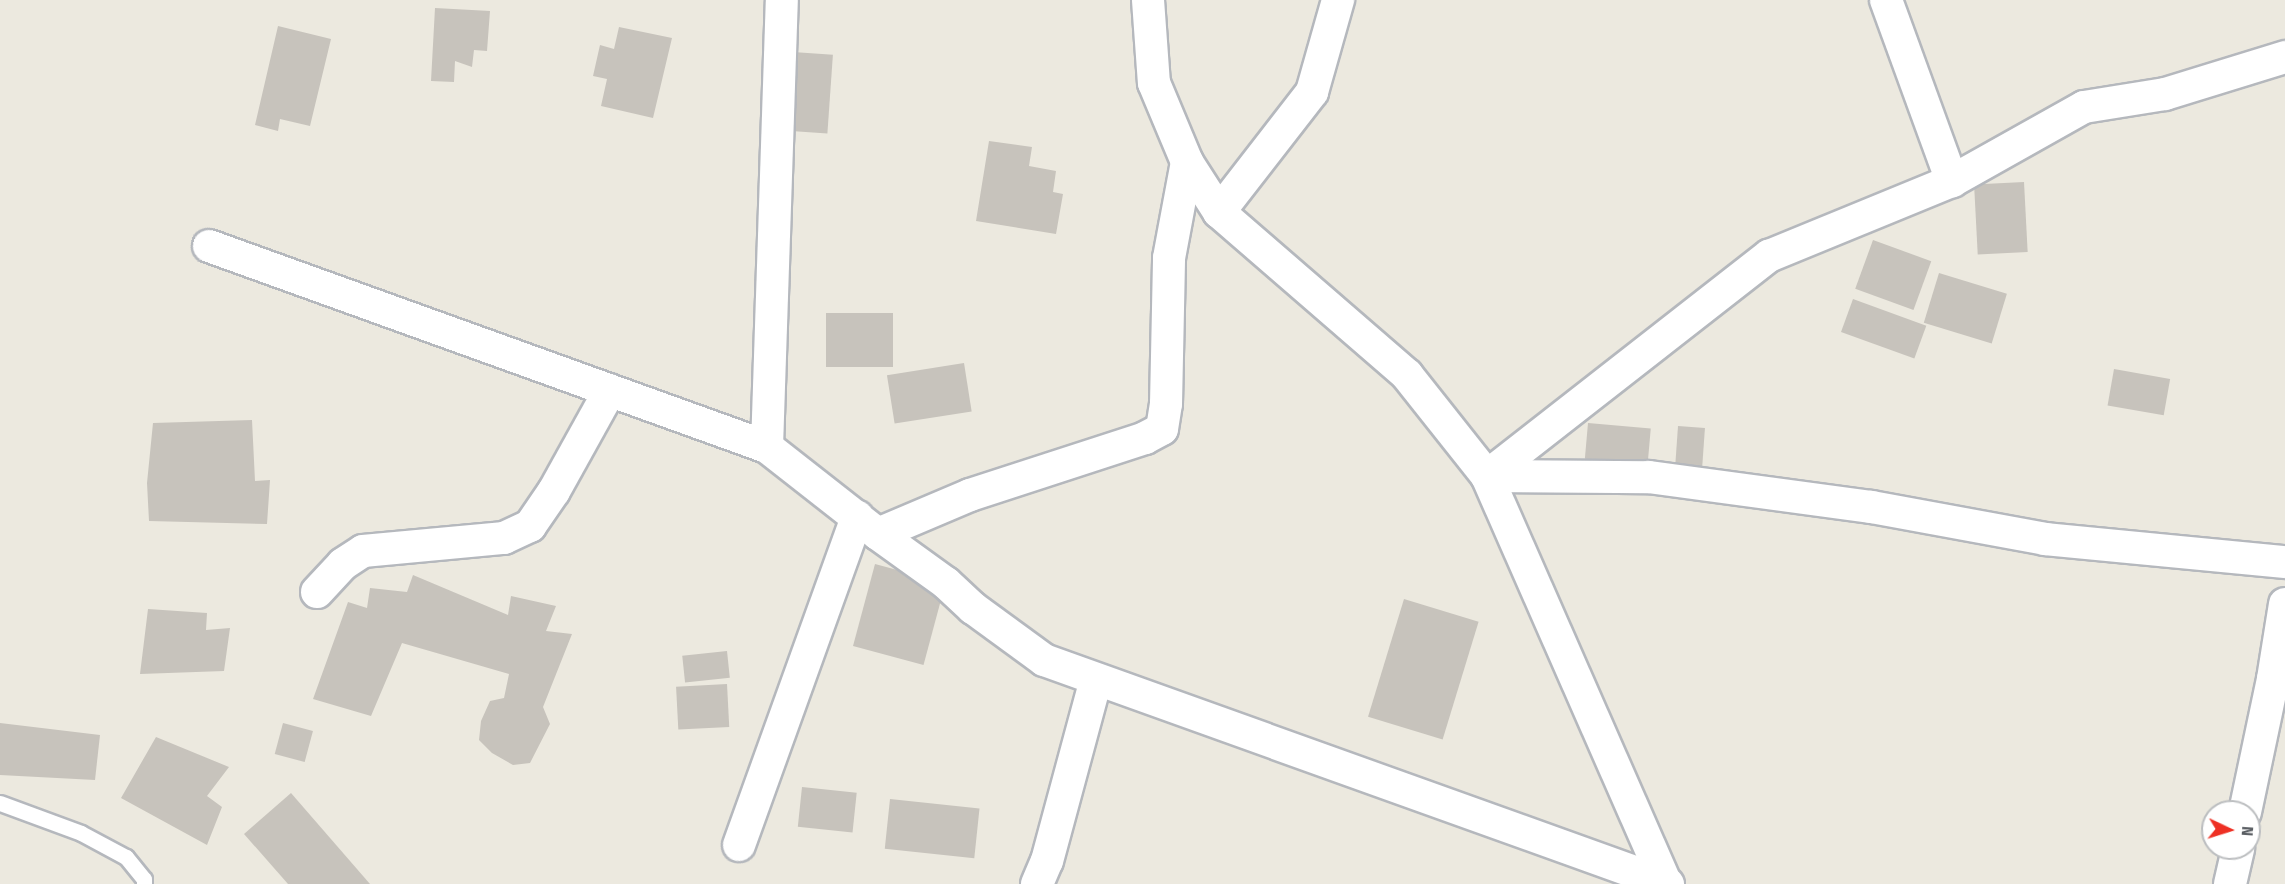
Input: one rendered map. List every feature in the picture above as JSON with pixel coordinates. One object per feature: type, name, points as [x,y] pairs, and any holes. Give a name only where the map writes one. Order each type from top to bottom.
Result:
[{"type":"street","points":[[767,447],[782,0]]},
{"type":"street","points":[[1148,0],[1154,84],[1187,162],[1219,212],[1407,375],[1487,476],[1667,884]]},
{"type":"street","points":[[1219,212],[1312,92],[1338,0]]},
{"type":"street","points":[[1886,0],[1952,181]]},
{"type":"street","points":[[1487,476],[1769,256],[1952,181],[2084,107],[2165,94],[2285,57]]},
{"type":"street","points":[[867,525],[969,495],[1145,438],[1162,429],[1166,404],[1169,258],[1187,162]]},
{"type":"street","points":[[209,246],[767,447],[867,525],[946,582],[973,608],[1044,660],[1667,884]]},
{"type":"street","points":[[317,592],[343,564],[363,550],[504,538],[530,526],[554,491],[610,390]]},
{"type":"street","points":[[1487,476],[1649,477],[1871,507],[2045,539],[2285,562]]},
{"type":"street","points":[[739,845],[867,525]]},
{"type":"street","points":[[2248,800],[2273,679],[2285,604]]},
{"type":"street","points":[[1037,884],[1047,861],[1096,679]]},
{"type":"street","points":[[2230,884],[2235,860]]},
{"type":"lane","points":[[0,803],[81,833],[126,857],[144,879],[144,884]]},
{"type":"building","points":[[435,8],[490,11],[487,51],[474,50],[472,67],[455,61],[454,82],[431,81]]},
{"type":"building","points":[[278,26],[331,39],[310,126],[280,119],[278,131],[255,125]]},
{"type":"building","points":[[619,27],[672,38],[653,118],[601,106],[607,79],[593,76],[600,45],[614,49]]},
{"type":"building","points":[[793,52],[833,55],[827,134],[787,131]]},
{"type":"building","points":[[989,141],[1032,147],[1029,166],[1056,171],[1053,192],[1063,194],[1056,234],[976,221]]},
{"type":"building","points":[[2024,182],[2028,252],[1978,255],[1974,185]]},
{"type":"building","points":[[1873,240],[1931,261],[1913,310],[1855,289]]},
{"type":"building","points":[[1939,273],[2007,294],[1992,343],[1924,323]]},
{"type":"building","points":[[1853,299],[1926,326],[1914,359],[1841,332]]},
{"type":"building","points":[[826,313],[893,313],[893,367],[826,367]]},
{"type":"building","points":[[964,363],[972,411],[895,424],[887,375]]},
{"type":"building","points":[[2114,369],[2170,379],[2164,415],[2108,405]]},
{"type":"building","points":[[252,420],[255,481],[270,480],[267,524],[149,521],[147,483],[153,423]]},
{"type":"building","points":[[1588,423],[1651,428],[1648,464],[1585,459]]},
{"type":"building","points":[[1678,426],[1705,428],[1702,472],[1675,470]]},
{"type":"building","points":[[875,564],[946,583],[924,665],[853,646]]},
{"type":"building","points":[[413,575],[508,615],[511,596],[556,606],[546,631],[572,634],[543,707],[550,724],[530,763],[513,765],[492,753],[479,740],[481,721],[490,701],[504,698],[509,674],[402,643],[371,716],[313,699],[348,602],[367,608],[370,588],[407,592]]},
{"type":"building","points":[[1404,599],[1479,622],[1443,739],[1368,717]]},
{"type":"building","points":[[148,609],[207,613],[206,630],[230,628],[224,671],[140,674]]},
{"type":"building","points":[[727,651],[730,678],[685,683],[682,656]]},
{"type":"building","points":[[727,684],[729,727],[678,730],[676,687]]},
{"type":"building","points":[[0,723],[100,735],[95,780],[0,775]]},
{"type":"building","points":[[283,723],[313,731],[305,762],[275,754]]},
{"type":"building","points":[[156,737],[229,767],[207,796],[222,807],[207,845],[121,798]]},
{"type":"building","points":[[802,787],[857,793],[853,833],[798,827]]},
{"type":"building","points":[[291,793],[370,884],[288,884],[244,834]]},
{"type":"building","points":[[890,799],[980,808],[974,858],[885,849]]}]
